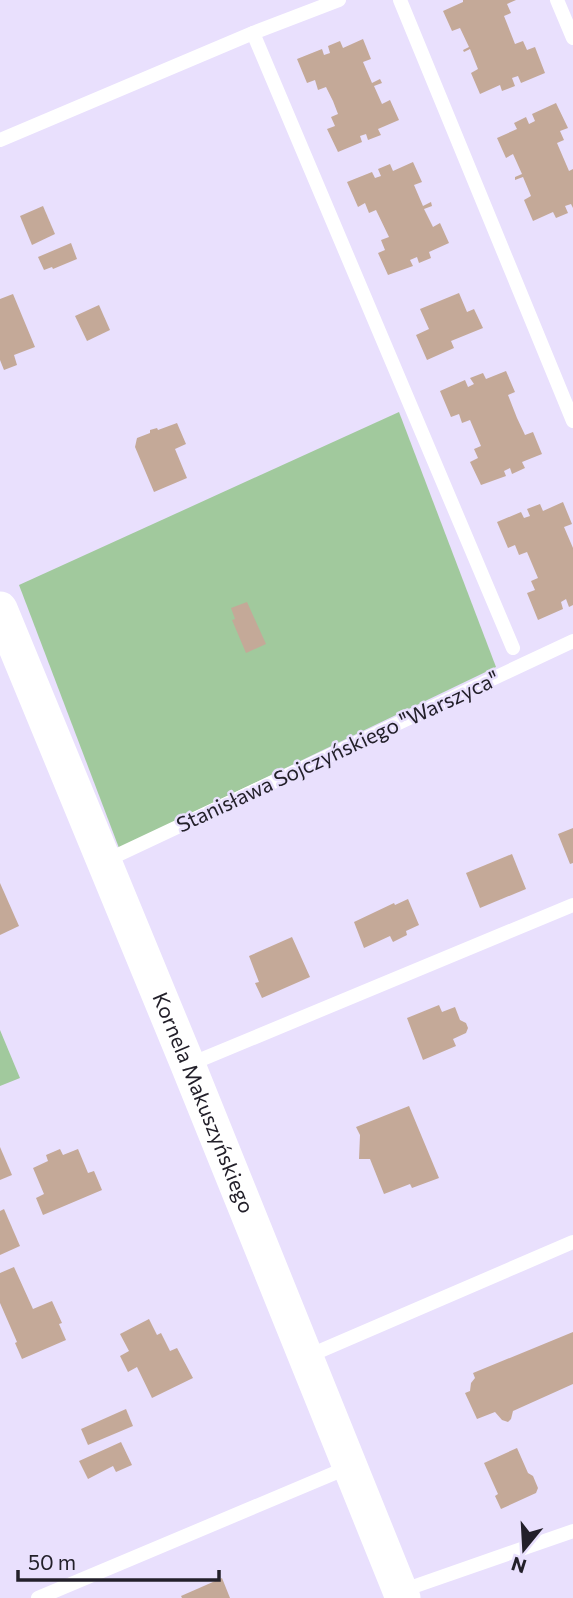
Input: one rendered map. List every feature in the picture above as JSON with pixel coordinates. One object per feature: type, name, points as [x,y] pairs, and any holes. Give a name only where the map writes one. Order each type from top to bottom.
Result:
[{"type":"street","name":"Kornela Makuszyńskiego","points":[[0,609],[402,1595]]},
{"type":"lane","points":[[0,140],[253,33],[339,0]]},
{"type":"lane","points":[[400,0],[573,421]]},
{"type":"lane","points":[[557,0],[573,38]]},
{"type":"lane","points":[[253,33],[513,648]]},
{"type":"lane","name":"Stanisława Sojczyńskiego \"Warszyca\"","points":[[103,862],[573,641]]},
{"type":"lane","points":[[188,1065],[573,905]]},
{"type":"lane","points":[[306,1357],[573,1242]]},
{"type":"lane","points":[[38,1598],[350,1466]]},
{"type":"lane","points":[[402,1595],[573,1531]]},
{"type":"green space","points":[[399,412],[496,667],[119,848],[19,585]]},
{"type":"green space","points":[[0,1030],[20,1078],[0,1086]]},
{"type":"building","points":[[463,0],[516,0],[507,4],[511,13],[504,16],[515,44],[523,41],[527,50],[535,47],[545,73],[521,83],[518,76],[512,78],[515,86],[502,91],[500,85],[480,94],[471,73],[478,69],[470,49],[464,52],[463,50],[469,47],[460,28],[452,31],[443,11]]},
{"type":"building","points":[[363,39],[371,59],[363,62],[372,83],[380,79],[382,83],[374,86],[382,104],[390,100],[399,120],[378,129],[381,135],[368,140],[366,134],[360,136],[362,142],[338,152],[327,129],[335,126],[331,117],[338,114],[333,101],[326,87],[318,90],[315,80],[307,83],[297,59],[322,49],[324,55],[330,53],[328,46],[340,41],[343,48]]},
{"type":"building","points":[[556,103],[568,128],[560,131],[564,140],[557,143],[569,171],[573,169],[573,208],[571,204],[565,206],[568,213],[556,218],[553,212],[533,221],[524,200],[531,196],[523,177],[515,180],[515,177],[522,174],[513,154],[506,158],[497,138],[517,129],[514,123],[526,117],[529,124],[535,121],[532,114]]},
{"type":"building","points":[[413,162],[422,182],[414,185],[423,206],[431,202],[432,206],[424,209],[433,227],[440,223],[449,243],[429,252],[431,258],[419,263],[417,257],[410,260],[413,266],[388,275],[378,253],[385,250],[381,240],[389,237],[376,210],[369,213],[365,203],[358,207],[347,182],[372,172],[375,178],[381,176],[378,169],[390,164],[393,171]]},
{"type":"building","points":[[43,206],[55,234],[32,245],[20,216]]},
{"type":"building","points":[[71,243],[77,259],[44,270],[38,257]]},
{"type":"building","points":[[459,293],[467,312],[474,309],[483,328],[451,341],[454,348],[427,360],[416,335],[429,329],[420,309]]},
{"type":"building","points":[[13,294],[35,347],[14,355],[17,365],[4,370],[0,360],[0,299]]},
{"type":"building","points":[[99,305],[110,330],[87,341],[75,316]]},
{"type":"building","points":[[506,371],[515,392],[508,395],[517,418],[525,435],[533,432],[542,454],[522,462],[525,468],[512,474],[510,468],[504,471],[506,476],[481,485],[470,462],[478,458],[474,449],[481,446],[470,420],[462,423],[459,414],[451,417],[440,391],[465,380],[468,387],[474,384],[470,378],[483,373],[486,379]]},
{"type":"building","points":[[177,423],[186,444],[175,449],[187,478],[154,492],[135,447],[137,438],[150,433],[150,430]]},
{"type":"building","points":[[563,502],[572,524],[564,527],[573,548],[573,605],[569,607],[566,599],[561,602],[563,609],[538,620],[527,593],[535,590],[531,581],[538,578],[527,552],[519,555],[515,545],[508,548],[497,522],[521,512],[524,518],[530,516],[527,509],[540,504],[543,511]]},
{"type":"building","points":[[247,602],[266,644],[246,653],[232,620],[235,619],[231,608]]},
{"type":"building","points":[[573,828],[573,863],[570,864],[558,834]]},
{"type":"building","points":[[512,854],[526,889],[480,908],[466,873]]},
{"type":"building","points":[[0,883],[19,926],[0,935]]},
{"type":"building","points":[[408,899],[419,925],[393,942],[390,936],[364,948],[354,922]]},
{"type":"building","points":[[292,937],[310,977],[262,998],[255,983],[259,982],[249,956]]},
{"type":"building","points":[[439,1005],[442,1012],[455,1007],[460,1020],[466,1023],[468,1028],[466,1033],[453,1039],[456,1046],[423,1060],[407,1018]]},
{"type":"building","points":[[409,1106],[439,1178],[412,1188],[410,1184],[384,1194],[370,1159],[359,1159],[360,1135],[356,1127]]},
{"type":"building","points":[[0,1147],[12,1175],[0,1180]]},
{"type":"building","points":[[60,1149],[63,1155],[78,1149],[88,1173],[94,1171],[102,1190],[43,1215],[36,1198],[44,1194],[33,1168],[48,1161],[46,1155]]},
{"type":"building","points":[[4,1209],[20,1246],[0,1255],[0,1211]]},
{"type":"building","points":[[14,1267],[33,1309],[52,1301],[66,1340],[22,1359],[0,1303],[0,1273]]},
{"type":"building","points":[[149,1319],[157,1335],[161,1333],[170,1351],[177,1348],[193,1378],[152,1398],[137,1367],[128,1372],[120,1356],[129,1351],[120,1334]]},
{"type":"building","points":[[573,1332],[573,1384],[513,1411],[508,1422],[495,1412],[477,1419],[465,1393],[470,1391],[475,1378],[473,1373]]},
{"type":"building","points":[[126,1409],[133,1426],[88,1445],[81,1429]]},
{"type":"building","points":[[121,1442],[132,1465],[116,1472],[113,1466],[88,1479],[79,1461]]},
{"type":"building","points":[[517,1448],[538,1488],[536,1493],[501,1509],[495,1496],[498,1494],[484,1463]]},
{"type":"building","points":[[222,1578],[230,1598],[181,1596]]}]
